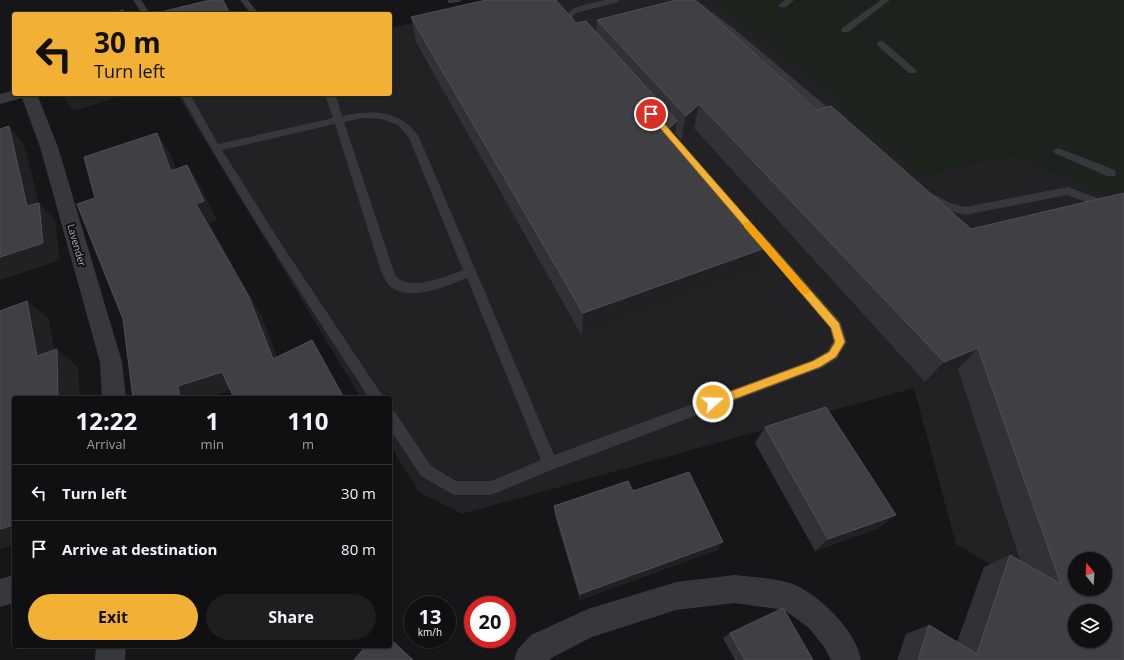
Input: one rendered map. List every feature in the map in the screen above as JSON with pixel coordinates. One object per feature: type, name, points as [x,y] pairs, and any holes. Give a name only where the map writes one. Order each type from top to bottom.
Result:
[{"type":"street","points":[[0,99],[12,95]]},
{"type":"street","name":"Lavender","points":[[30,96],[49,147],[111,362],[114,396]]},
{"type":"street","points":[[529,660],[542,646],[588,624],[676,596],[735,589],[790,597],[818,617],[835,638],[846,660]]},
{"type":"street","points":[[0,593],[12,590]]},
{"type":"street","points":[[110,660],[111,648]]},
{"type":"lane","points":[[137,0],[145,12]]},
{"type":"lane","points":[[244,0],[253,12]]},
{"type":"lane","points":[[585,38],[569,20],[569,16],[573,12],[580,9],[615,0]]},
{"type":"lane","points":[[691,0],[730,30],[843,126]]},
{"type":"lane","points":[[845,30],[886,0]]},
{"type":"lane","points":[[881,44],[912,71]]},
{"type":"lane","points":[[186,96],[215,148],[249,204],[377,396]]},
{"type":"lane","points":[[331,96],[387,271],[395,283],[407,289],[425,286],[470,272]]},
{"type":"lane","points":[[215,148],[363,115],[382,116],[402,123],[414,137],[550,463]]},
{"type":"lane","points":[[1058,151],[1111,173]]},
{"type":"lane","points":[[921,189],[939,203],[952,209],[965,211],[1068,191],[1124,212]]},
{"type":"lane","points":[[392,420],[426,471],[454,488],[491,488],[550,463],[817,364],[832,355],[840,342],[836,326],[752,230]]},
{"type":"shaded area","points":[[512,0],[712,0],[840,98],[921,175],[1014,154],[1124,202],[1108,552],[1068,552],[1068,596],[1106,596],[1105,604],[1068,604],[1068,608],[1051,601],[956,544],[914,388],[462,514],[419,492],[392,448],[392,396],[360,396],[178,96],[392,96],[392,28]]},
{"type":"shaded area","points":[[712,0],[1124,0],[1124,202],[1014,154],[921,175],[837,104],[840,98]]},
{"type":"building","points":[[210,0],[223,0],[229,12],[161,12]]},
{"type":"building","points":[[486,0],[556,0],[576,23],[586,21],[677,121],[667,130],[768,247],[583,313],[411,17]]},
{"type":"building","points":[[676,0],[695,0],[817,110],[831,106],[971,229],[1124,193],[1124,660],[918,660],[929,625],[977,654],[1010,555],[1061,584],[978,348],[944,362],[699,104],[686,116],[597,20]]},
{"type":"building","points":[[9,126],[27,206],[39,203],[43,243],[0,257],[0,129]]},
{"type":"building","points":[[157,133],[171,171],[187,165],[204,201],[196,204],[249,297],[273,359],[312,340],[343,396],[233,396],[222,372],[178,386],[180,396],[133,396],[123,319],[77,204],[95,198],[84,157]]},
{"type":"building","points":[[27,301],[37,356],[57,349],[58,396],[12,396],[12,526],[0,529],[0,311]]},
{"type":"building","points":[[826,407],[896,515],[828,539],[765,427]]},
{"type":"building","points":[[689,472],[723,542],[580,594],[554,506],[628,481],[633,491]]},
{"type":"building","points":[[783,608],[813,660],[745,660],[730,633]]},
{"type":"building","points":[[392,641],[413,660],[354,660],[364,648],[392,648]]},
{"type":"slow traffic","points":[[747,225],[805,291]]},
{"type":"route","points":[[651,114],[836,326],[840,342],[832,355],[817,364],[713,402]]}]
